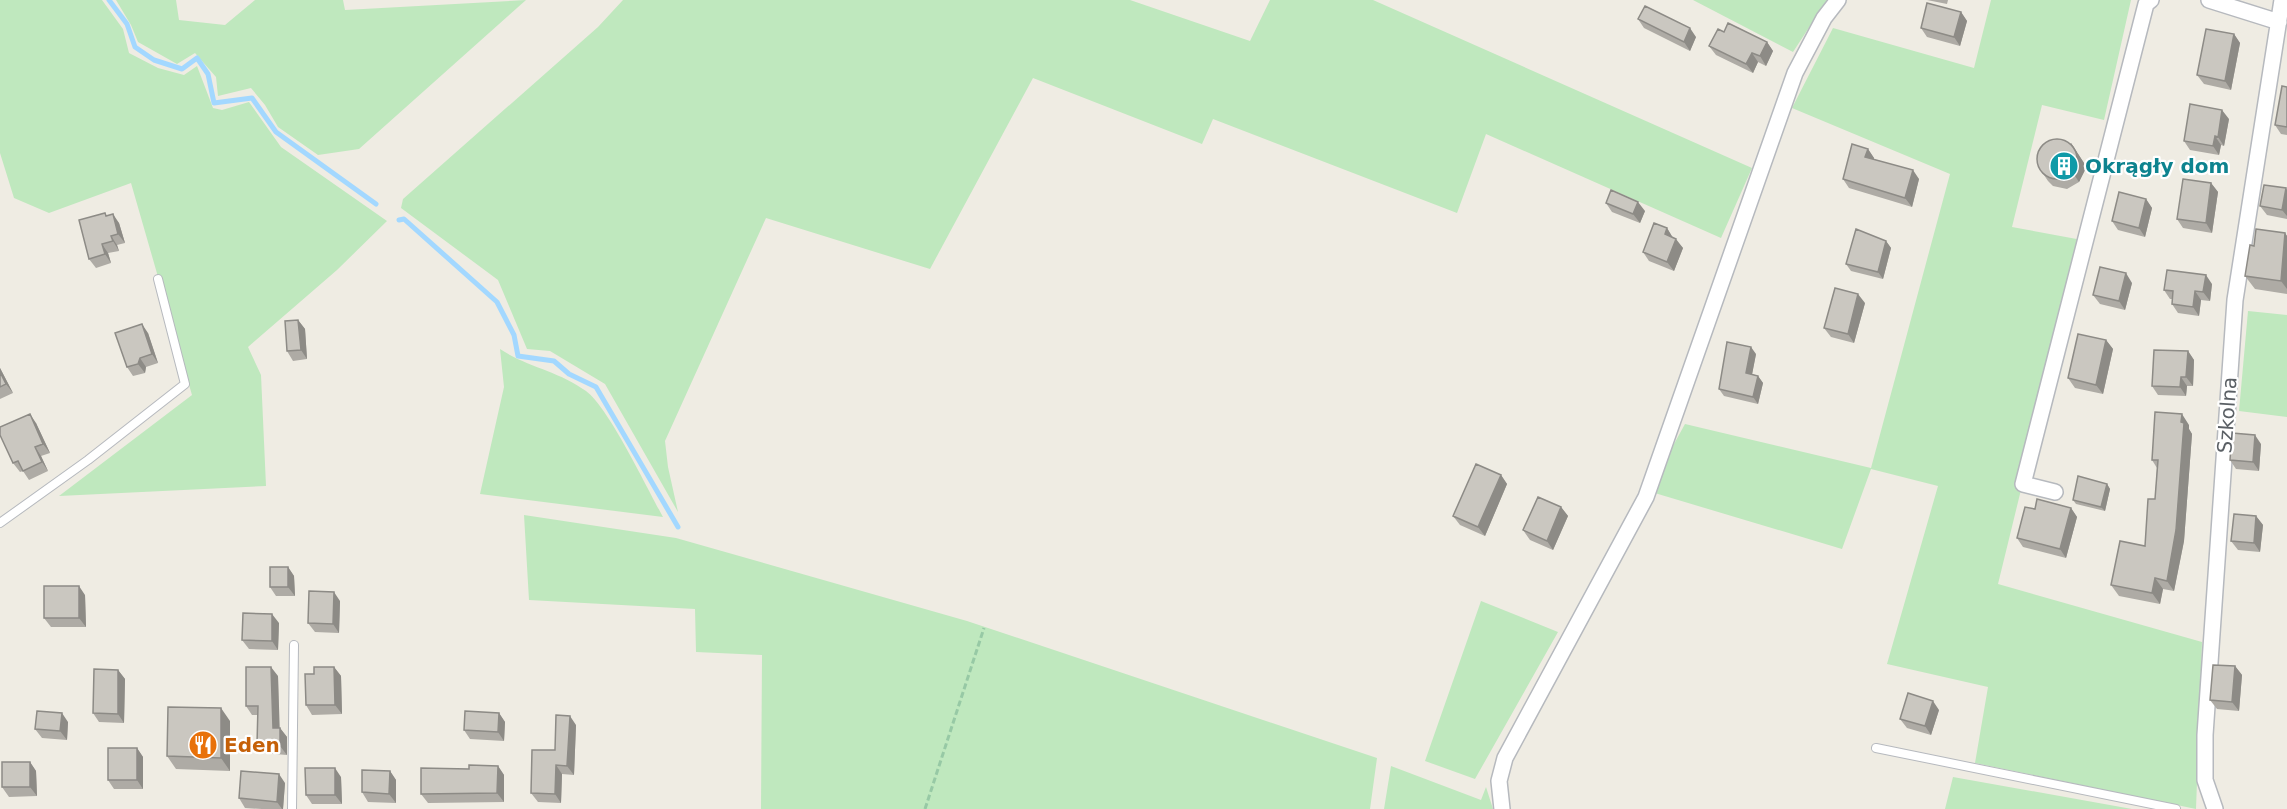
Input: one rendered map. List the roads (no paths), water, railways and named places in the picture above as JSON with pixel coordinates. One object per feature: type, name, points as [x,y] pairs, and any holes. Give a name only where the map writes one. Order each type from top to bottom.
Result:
[{"type":"street","points":[[1502,809],[1499,781],[1505,758],[1646,497],[1795,73],[1824,18],[1838,0]]},
{"type":"street","points":[[2209,0],[2278,22]]},
{"type":"street","name":"Szkolna","points":[[2215,809],[2205,780],[2205,735],[2235,300],[2282,0]]},
{"type":"street","points":[[2055,492],[2023,484],[2147,1]]},
{"type":"lane","points":[[0,523],[88,460],[185,384],[158,279]]},
{"type":"lane","points":[[292,809],[294,645]]},
{"type":"lane","points":[[1876,748],[2176,809]]},
{"type":"waterway","points":[[109,0],[127,24],[135,47],[154,60],[182,69],[197,58],[208,74],[214,103],[252,98],[276,132],[376,204]]},
{"type":"waterway","points":[[399,220],[404,219],[497,302],[514,335],[518,356],[554,361],[569,374],[596,387],[678,527]]},
{"type":"place","name":"Okrągły dom","points":[[2064,166]]},
{"type":"place","name":"Eden","points":[[203,745]]}]
